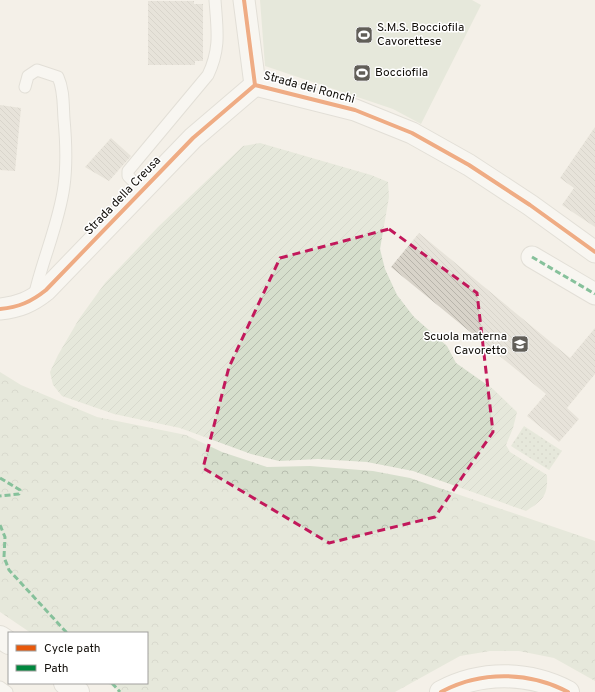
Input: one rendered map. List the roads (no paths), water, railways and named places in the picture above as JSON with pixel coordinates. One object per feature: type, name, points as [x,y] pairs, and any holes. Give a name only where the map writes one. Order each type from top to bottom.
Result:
[{"type":"street","name":"Strada dei Ronchi","points":[[244,0],[255,85],[355,110],[412,133],[469,165],[530,205],[595,252]]},
{"type":"street","name":"Strada della Creusa","points":[[0,309],[18,307],[34,300],[46,290],[193,138],[255,85]]},
{"type":"street","points":[[532,257],[595,294]]},
{"type":"street","points":[[441,692],[473,679],[500,675],[528,678],[568,692]]},
{"type":"street","points":[[66,684],[78,692]]},
{"type":"lane","points":[[142,190],[128,176],[128,171],[208,75],[214,63],[218,48],[215,0]]},
{"type":"lane","points":[[24,87],[28,76],[37,70],[58,77],[62,86],[65,125],[64,185],[34,300]]},
{"type":"lane","points":[[0,687],[7,692]]},
{"type":"place","name":"S.M.S. Bocciofila Cavorettese","points":[[364,35]]},
{"type":"place","name":"Bocciofila","points":[[362,73]]},
{"type":"place","name":"Scuola materna Cavoretto","points":[[520,344]]}]
